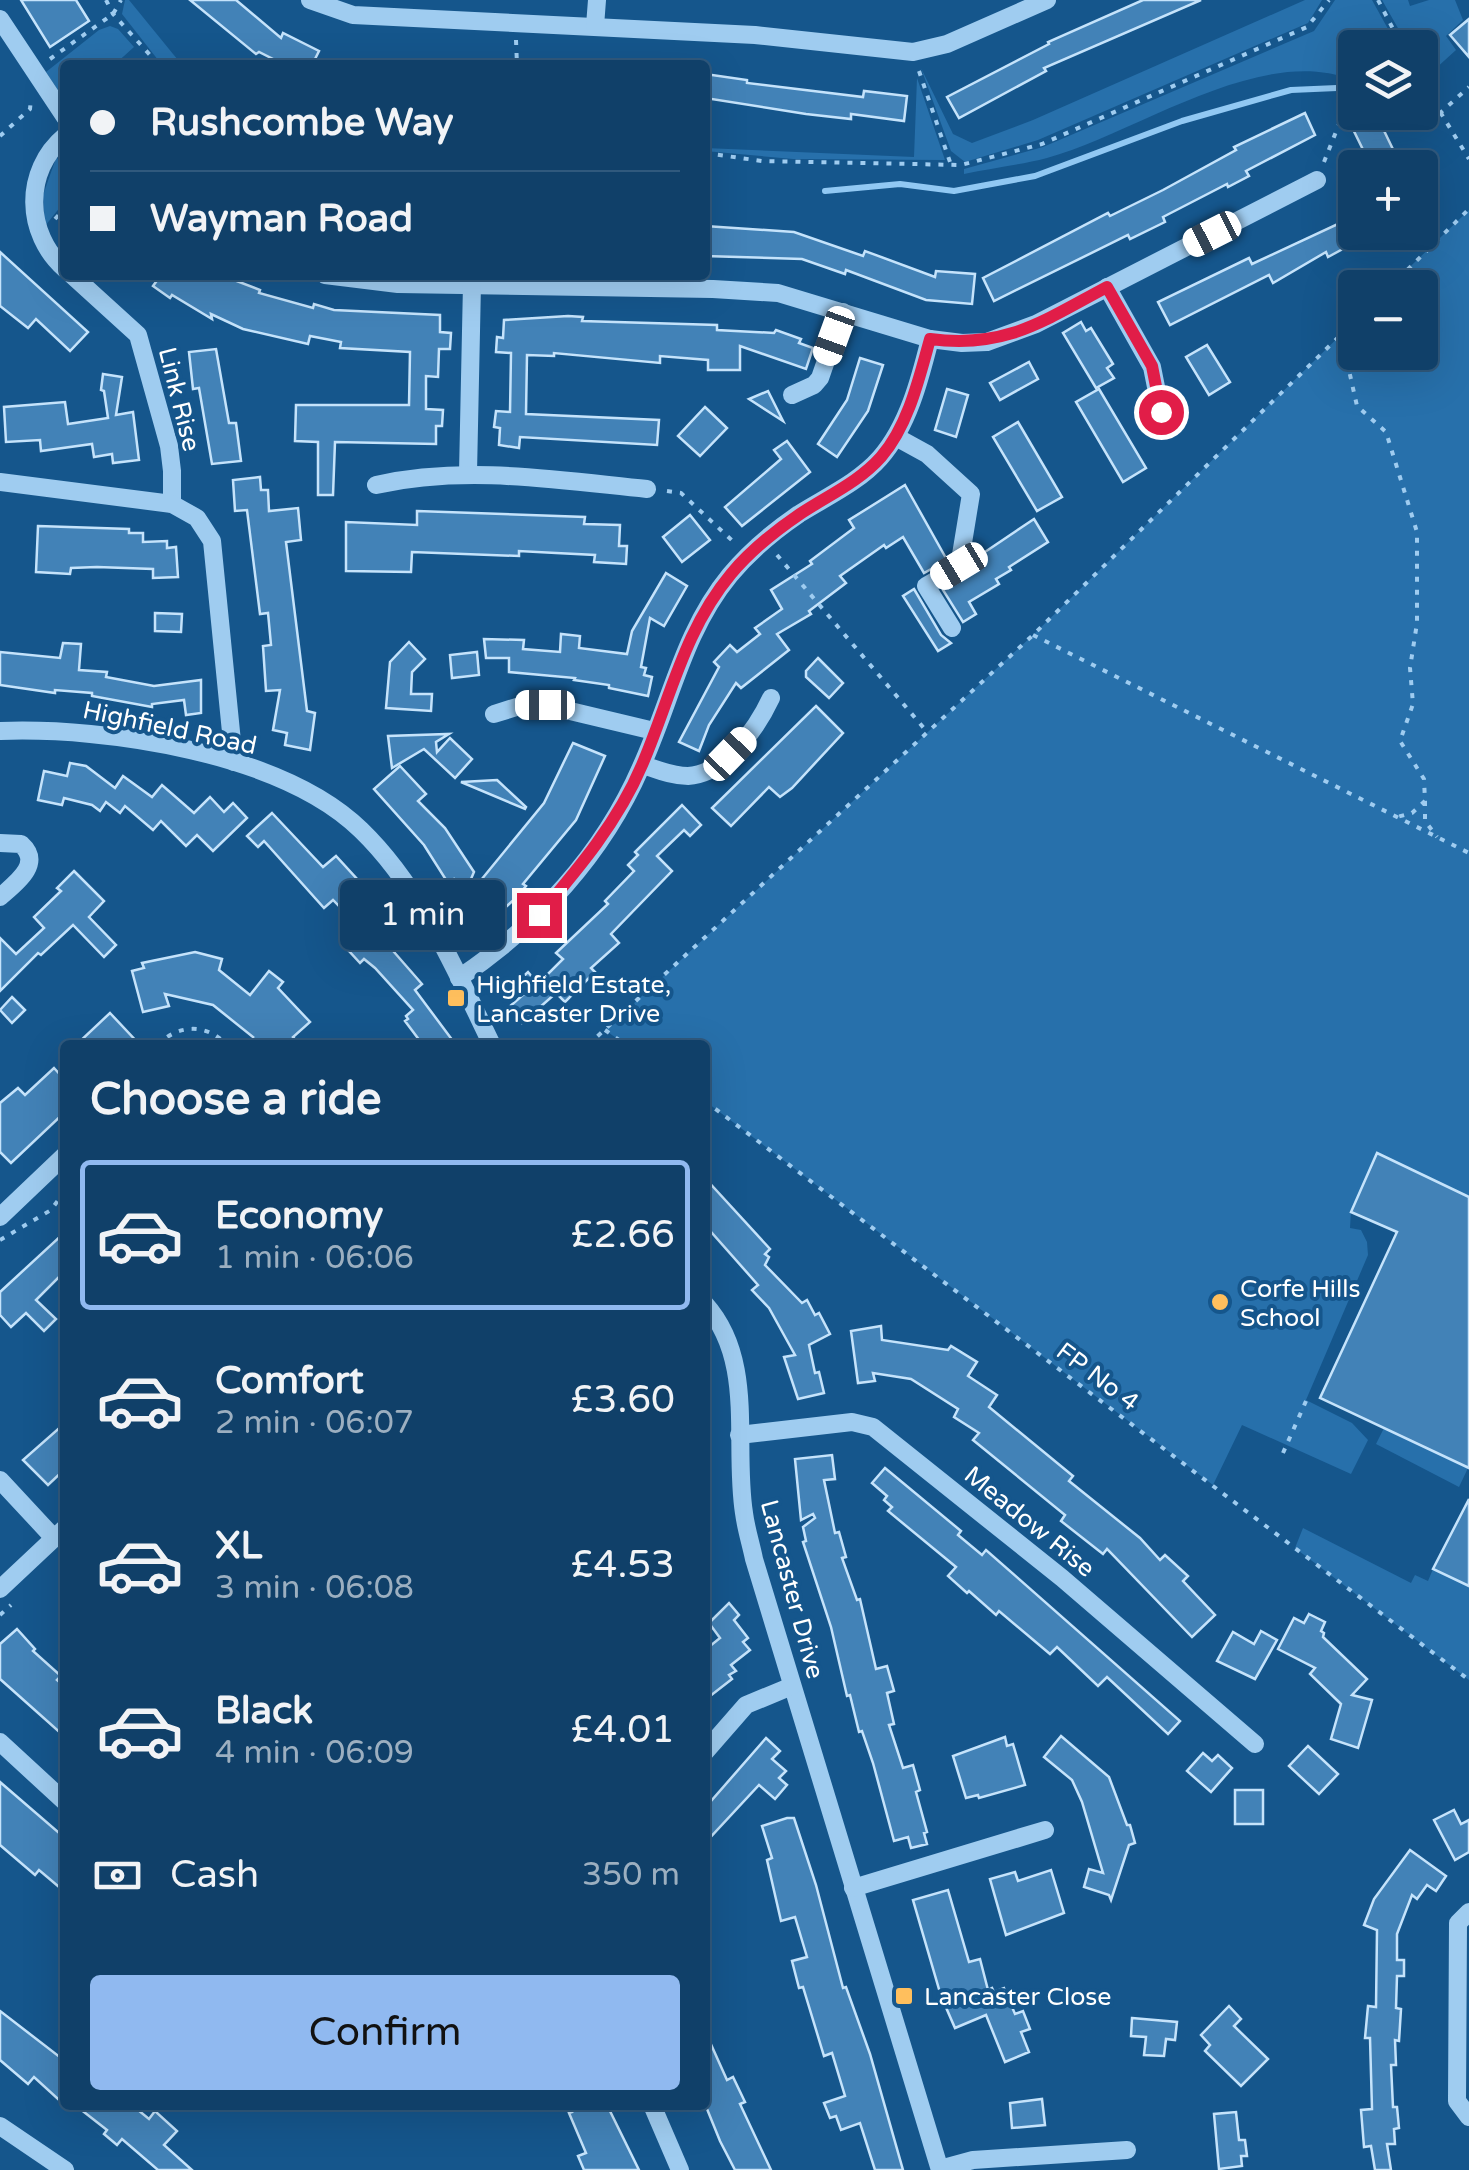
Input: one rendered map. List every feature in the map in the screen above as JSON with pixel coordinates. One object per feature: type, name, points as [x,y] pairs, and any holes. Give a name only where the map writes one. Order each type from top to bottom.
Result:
[{"type":"street","points":[[310,0],[353,15],[755,35],[913,52],[947,44],[1047,0]]},
{"type":"street","points":[[595,26],[598,0]]},
{"type":"street","points":[[0,19],[60,109]]},
{"type":"street","points":[[60,142],[40,168],[34,208],[46,250],[60,264]]},
{"type":"street","points":[[366,280],[778,293],[930,339],[962,343],[1011,335],[1317,180]]},
{"type":"street","name":"Link Rise","points":[[78,280],[138,335],[168,446],[172,504]]},
{"type":"street","points":[[468,473],[472,284]]},
{"type":"street","points":[[1107,287],[1152,366],[1161,412]]},
{"type":"street","points":[[792,395],[820,378],[843,312]]},
{"type":"street","points":[[459,978],[497,953],[549,904],[600,840],[643,764],[681,656],[706,608],[764,540],[872,466],[896,437],[920,378],[930,339]]},
{"type":"street","points":[[896,437],[927,454],[971,494],[959,566],[926,586],[952,628]]},
{"type":"street","points":[[376,485],[416,476],[468,473],[647,489]]},
{"type":"street","points":[[0,482],[172,504],[197,518],[212,541],[234,762]]},
{"type":"street","points":[[643,764],[675,775],[706,771],[760,723],[771,698]]},
{"type":"street","points":[[494,714],[523,705],[545,705],[654,731]]},
{"type":"street","name":"Highfield Road","points":[[0,731],[72,732],[149,743],[234,762],[285,779],[342,813],[361,829],[417,902],[490,1040]]},
{"type":"street","points":[[0,843],[20,844],[30,854],[30,864],[25,875],[0,897]]},
{"type":"street","points":[[0,1218],[60,1160]]},
{"type":"street","name":"Lancaster Drive","points":[[710,1310],[732,1346],[743,1512],[792,1686],[940,2169]]},
{"type":"street","name":"Meadow Rise","points":[[740,1435],[852,1422],[873,1427],[1062,1578],[1255,1744]]},
{"type":"street","points":[[0,1480],[60,1533],[0,1590]]},
{"type":"street","points":[[710,1746],[746,1705],[792,1686]]},
{"type":"street","points":[[0,1742],[60,1797]]},
{"type":"street","points":[[853,1888],[1045,1830]]},
{"type":"street","points":[[1469,1912],[1458,1922],[1457,2100],[1469,2117]]},
{"type":"street","points":[[654,2110],[680,2170]]},
{"type":"street","points":[[0,2126],[64,2170]]},
{"type":"street","points":[[940,2169],[973,2160],[1127,2150]]},
{"type":"path","points":[[106,0],[113,14],[154,60]]},
{"type":"path","points":[[0,136],[30,109],[32,72],[113,14],[121,0]]},
{"type":"path","points":[[710,154],[801,163],[960,166],[1042,144],[1308,28],[1329,0]]},
{"type":"path","points":[[1378,0],[1394,30]]},
{"type":"path","points":[[515,25],[517,60]]},
{"type":"path","points":[[913,52],[951,164]]},
{"type":"path","points":[[1469,88],[1438,114],[1469,160]]},
{"type":"path","points":[[1317,180],[1338,127]]},
{"type":"path","points":[[1407,270],[1469,209]]},
{"type":"path","points":[[594,1040],[1033,635],[1337,338],[1344,348],[1357,406],[1386,432],[1418,532],[1417,624],[1410,668],[1414,704],[1400,741],[1424,779],[1425,820],[1438,838]]},
{"type":"path","points":[[647,489],[681,493],[749,556]]},
{"type":"path","points":[[764,540],[928,733]]},
{"type":"path","points":[[1033,635],[1469,854]]},
{"type":"path","points":[[1397,817],[1412,814],[1425,801]]},
{"type":"path","points":[[162,1040],[169,1034],[196,1028],[210,1030],[221,1040]]},
{"type":"path","points":[[605,1030],[619,1040]]},
{"type":"path","name":"FP No 4","points":[[710,1105],[1469,1680]]},
{"type":"path","points":[[0,1240],[51,1210],[60,1198]]},
{"type":"path","points":[[1283,1453],[1306,1401]]},
{"type":"shaded area","points":[[125,0],[129,0],[178,60],[158,60],[122,14]]},
{"type":"shaded area","points":[[1305,0],[1322,0],[1308,23],[1038,140],[965,162],[951,151],[921,68],[953,134],[972,143]]},
{"type":"shaded area","points":[[1335,0],[1372,0],[1389,30],[1338,30],[1338,77],[1316,72],[1278,73],[1239,82],[1047,158],[964,174],[964,169],[1043,147],[1314,31]]},
{"type":"shaded area","points":[[1382,0],[1408,0],[1410,6],[1429,0],[1455,0],[1463,20],[1446,36],[1456,50],[1438,66],[1438,30],[1399,30]]},
{"type":"shaded area","points":[[110,26],[118,29],[134,47],[120,60],[61,60],[99,30]]},
{"type":"shaded area","points":[[60,61],[60,93],[46,72]]},
{"type":"shaded area","points":[[917,78],[945,160],[793,159],[710,151],[710,148],[914,157]]},
{"type":"shaded area","points":[[56,158],[60,160],[60,207],[45,226],[43,195]]},
{"type":"shaded area","name":"Corfe Hills School","points":[[1469,210],[1469,1197],[1377,1154],[1351,1211],[1350,1228],[1361,1230],[1368,1255],[1306,1400],[1352,1423],[1368,1440],[1351,1474],[1242,1425],[1213,1485],[710,1105],[710,1040],[619,1040],[605,1030],[1033,635],[1338,338],[1338,370],[1438,370],[1438,270],[1407,270],[1427,250],[1438,250],[1438,240]]},
{"type":"shaded area","points":[[1384,1428],[1468,1468],[1459,1487],[1376,1444]]},
{"type":"shaded area","points":[[1303,1528],[1411,1583],[1415,1575],[1428,1581],[1433,1569],[1469,1586],[1469,1680],[1295,1548]]},
{"type":"building","points":[[21,0],[76,0],[89,21],[50,47]]},
{"type":"building","points":[[190,0],[236,0],[281,38],[283,33],[319,51],[314,60],[275,60],[256,54]]},
{"type":"building","points":[[1143,0],[1201,0],[1044,68],[1046,71],[959,118],[947,97],[1048,42]]},
{"type":"building","points":[[1469,19],[1469,57],[1450,35]]},
{"type":"building","points":[[710,75],[863,97],[864,91],[907,96],[904,121],[851,114],[851,119],[710,99]]},
{"type":"building","points":[[1305,113],[1315,135],[1246,171],[1249,176],[1163,217],[1165,222],[1130,239],[1128,235],[994,301],[983,278],[1108,213],[1110,216],[1163,190],[1236,150],[1234,147]]},
{"type":"building","points":[[1353,130],[1384,130],[1393,150],[1363,150]]},
{"type":"building","points":[[1338,224],[1341,250],[1328,257],[1326,252],[1273,283],[1269,275],[1170,325],[1158,302],[1249,258],[1252,264]]},
{"type":"building","points":[[710,226],[794,232],[863,256],[865,251],[935,277],[936,271],[975,274],[972,304],[926,300],[846,270],[845,274],[802,259],[710,256]]},
{"type":"building","points":[[0,252],[88,332],[70,351],[36,319],[28,328],[0,306]]},
{"type":"building","points":[[157,280],[234,280],[260,290],[259,293],[313,308],[314,304],[334,310],[440,315],[440,332],[451,333],[450,349],[439,349],[438,377],[426,376],[426,409],[443,410],[442,426],[436,426],[436,444],[335,442],[333,495],[318,495],[318,442],[295,441],[296,405],[409,405],[410,352],[340,348],[341,342],[310,336],[308,344],[243,329],[211,314],[212,319],[153,286]]},
{"type":"building","points":[[583,317],[582,321],[717,325],[717,330],[774,333],[776,330],[813,348],[806,369],[740,346],[740,370],[708,370],[708,360],[660,356],[660,363],[554,353],[527,355],[526,414],[659,420],[657,445],[520,437],[519,448],[499,445],[500,428],[494,427],[496,411],[510,412],[511,353],[496,352],[497,337],[503,338],[504,320]]},
{"type":"building","points":[[1081,322],[1086,331],[1091,328],[1113,364],[1107,368],[1114,378],[1096,388],[1063,333]]},
{"type":"building","points":[[1207,345],[1230,382],[1209,395],[1186,357]]},
{"type":"building","points":[[216,349],[229,423],[236,423],[241,461],[212,464],[199,388],[193,389],[189,352]]},
{"type":"building","points":[[860,358],[883,365],[868,411],[837,457],[818,444],[847,400]]},
{"type":"building","points":[[1029,362],[1038,379],[1000,400],[990,383]]},
{"type":"building","points":[[103,374],[122,377],[116,415],[133,412],[139,460],[113,463],[112,454],[94,457],[92,444],[41,451],[40,440],[6,442],[4,407],[65,402],[68,424],[108,418],[101,390]]},
{"type":"building","points":[[947,389],[968,395],[956,437],[935,430]]},
{"type":"building","points":[[1099,389],[1146,468],[1123,482],[1076,402]]},
{"type":"building","points":[[768,391],[783,421],[749,399]]},
{"type":"building","points":[[705,407],[727,428],[700,456],[678,436]]},
{"type":"building","points":[[1018,422],[1062,497],[1037,511],[993,437]]},
{"type":"building","points":[[787,441],[810,472],[742,526],[725,507],[781,459],[774,450]]},
{"type":"building","points":[[260,477],[261,490],[268,490],[269,511],[298,508],[301,540],[286,542],[307,711],[315,713],[310,750],[285,745],[287,733],[273,730],[280,690],[266,691],[263,646],[271,645],[268,613],[260,614],[247,510],[235,511],[233,480]]},
{"type":"building","points":[[905,485],[947,560],[924,573],[903,537],[886,548],[884,545],[840,576],[846,583],[809,611],[811,614],[777,634],[789,650],[741,688],[736,683],[709,725],[699,751],[679,742],[719,667],[714,662],[730,645],[737,652],[760,634],[755,628],[782,609],[771,590],[812,564],[810,561],[854,528],[849,520]]},
{"type":"building","points":[[417,511],[585,517],[584,524],[620,525],[619,546],[627,546],[626,564],[594,562],[595,555],[412,552],[411,572],[346,571],[346,522],[417,525]]},
{"type":"building","points":[[690,515],[710,540],[682,562],[663,537]]},
{"type":"building","points":[[1034,519],[1048,542],[1009,567],[1011,570],[996,579],[999,584],[969,602],[976,614],[963,622],[943,590],[969,575],[983,561],[979,556]]},
{"type":"building","points":[[38,526],[129,529],[129,533],[143,533],[143,542],[167,541],[167,548],[176,547],[178,577],[153,578],[153,569],[97,567],[71,568],[70,574],[36,572]]},
{"type":"building","points":[[666,573],[687,586],[664,626],[650,618],[641,667],[646,668],[644,675],[652,677],[648,696],[575,678],[509,672],[509,658],[486,658],[484,639],[524,640],[523,649],[560,652],[561,634],[580,636],[579,648],[627,654],[632,631]]},
{"type":"building","points":[[914,589],[941,635],[951,643],[938,651],[903,596]]},
{"type":"building","points":[[155,613],[182,614],[181,632],[155,631]]},
{"type":"building","points":[[409,642],[425,659],[412,672],[411,694],[432,694],[431,711],[386,708],[390,662]]},
{"type":"building","points":[[63,643],[81,644],[79,670],[107,672],[106,677],[154,686],[201,680],[201,713],[186,715],[184,700],[152,707],[92,693],[55,693],[0,685],[0,652],[60,658]]},
{"type":"building","points":[[477,652],[479,675],[452,678],[450,655]]},
{"type":"building","points":[[818,658],[843,683],[829,698],[806,677],[806,671]]},
{"type":"building","points":[[816,706],[843,733],[792,788],[780,797],[769,787],[731,826],[712,808]]},
{"type":"building","points":[[449,734],[436,742],[437,752],[450,738],[472,759],[455,778],[424,749],[392,768],[388,736]]},
{"type":"building","points":[[573,743],[605,756],[576,820],[523,884],[526,886],[517,897],[490,921],[468,896],[544,803]]},
{"type":"building","points":[[70,763],[86,766],[115,788],[123,776],[152,797],[162,785],[194,813],[210,797],[224,812],[233,803],[247,818],[213,851],[197,835],[186,846],[161,821],[153,830],[125,806],[120,813],[106,802],[100,811],[64,798],[62,805],[38,800],[44,771],[67,776]]},
{"type":"building","points":[[400,766],[426,794],[418,801],[445,828],[474,872],[465,893],[454,879],[448,883],[424,845],[374,789]]},
{"type":"building","points":[[497,780],[526,807],[525,809],[461,782]]},
{"type":"building","points":[[682,805],[701,825],[690,836],[684,830],[657,856],[672,871],[611,934],[619,943],[591,968],[595,972],[565,1002],[556,993],[522,1023],[508,1008],[523,995],[514,985],[528,972],[538,984],[563,959],[556,953],[608,904],[605,901],[634,871],[628,865],[638,855],[635,852]]},
{"type":"building","points":[[272,813],[323,867],[336,856],[357,879],[351,884],[378,911],[373,917],[400,947],[394,952],[422,984],[415,990],[452,1040],[419,1040],[405,1021],[413,1010],[375,968],[364,959],[360,963],[349,951],[366,934],[333,900],[324,908],[264,841],[258,847],[247,836]]},
{"type":"building","points":[[74,871],[104,901],[89,917],[116,945],[104,957],[73,925],[0,991],[0,938],[16,954],[44,928],[34,917],[61,891],[57,888]]},
{"type":"building","points":[[195,952],[222,959],[219,970],[250,995],[269,971],[283,982],[278,988],[310,1022],[293,1037],[296,1040],[250,1040],[253,1037],[213,1005],[165,994],[169,1006],[143,1012],[132,971],[144,968],[142,963]]},
{"type":"building","points":[[12,997],[25,1010],[12,1023],[0,1010]]},
{"type":"building","points":[[110,1013],[135,1040],[81,1040]]},
{"type":"building","points":[[54,1068],[60,1075],[60,1117],[11,1163],[0,1152],[0,1103],[18,1088],[25,1095]]},
{"type":"building","name":"Corfe Hills School","points":[[1377,1153],[1469,1197],[1469,1468],[1320,1398],[1397,1232],[1351,1212]]},
{"type":"building","points":[[710,1183],[770,1249],[765,1254],[769,1257],[765,1265],[802,1303],[807,1300],[815,1315],[819,1313],[830,1334],[809,1345],[824,1393],[798,1399],[784,1357],[795,1355],[769,1308],[752,1290],[758,1285],[710,1231]]},
{"type":"building","points":[[60,1237],[60,1276],[36,1300],[56,1319],[44,1331],[26,1313],[11,1327],[0,1315],[0,1292]]},
{"type":"building","points":[[881,1326],[882,1340],[948,1350],[951,1346],[977,1362],[968,1376],[997,1395],[989,1407],[1073,1476],[1069,1481],[1140,1538],[1160,1560],[1165,1555],[1188,1576],[1183,1581],[1215,1615],[1192,1637],[1107,1549],[1103,1554],[1061,1521],[1065,1515],[973,1440],[979,1433],[954,1417],[958,1409],[911,1379],[873,1373],[875,1381],[858,1383],[851,1331]]},
{"type":"building","points":[[60,1427],[60,1474],[48,1485],[23,1460]]},
{"type":"building","points":[[832,1455],[835,1479],[824,1480],[835,1533],[839,1532],[846,1557],[842,1558],[857,1600],[860,1599],[876,1669],[887,1666],[894,1691],[887,1693],[894,1724],[889,1725],[903,1768],[913,1765],[920,1790],[916,1792],[927,1844],[911,1848],[908,1837],[894,1841],[803,1542],[803,1527],[815,1518],[813,1514],[801,1520],[795,1459]]},
{"type":"building","points":[[885,1468],[961,1531],[958,1535],[982,1555],[986,1550],[1180,1721],[1168,1734],[1107,1677],[1098,1686],[1057,1647],[1050,1654],[999,1611],[996,1615],[967,1593],[948,1576],[956,1567],[888,1511],[892,1507],[884,1500],[887,1496],[872,1483]]},
{"type":"building","points":[[1469,1499],[1469,1586],[1433,1569]]},
{"type":"building","points":[[729,1603],[739,1615],[734,1620],[748,1638],[743,1642],[750,1650],[731,1665],[736,1671],[729,1675],[732,1679],[710,1696],[710,1646],[720,1638],[710,1622]]},
{"type":"building","points":[[1309,1614],[1325,1622],[1323,1637],[1367,1679],[1352,1695],[1372,1700],[1358,1748],[1331,1739],[1341,1704],[1310,1674],[1315,1668],[1278,1649],[1294,1618],[1304,1623]]},
{"type":"building","points":[[17,1629],[33,1651],[60,1675],[60,1733],[0,1679],[0,1644]]},
{"type":"building","points":[[1261,1631],[1277,1640],[1255,1679],[1217,1661],[1233,1632],[1254,1644]]},
{"type":"building","points":[[1061,1736],[1109,1777],[1130,1825],[1135,1843],[1129,1845],[1111,1900],[1109,1895],[1084,1887],[1089,1869],[1103,1873],[1082,1802],[1072,1780],[1044,1757]]},
{"type":"building","points":[[1005,1737],[1007,1746],[1013,1744],[1025,1785],[966,1798],[953,1756]]},
{"type":"building","points":[[766,1738],[780,1751],[772,1759],[786,1771],[779,1778],[787,1785],[775,1799],[759,1785],[710,1838],[710,1802]]},
{"type":"building","points":[[1308,1746],[1338,1774],[1319,1794],[1289,1766]]},
{"type":"building","points":[[1203,1753],[1212,1761],[1218,1755],[1232,1768],[1211,1792],[1187,1771]]},
{"type":"building","points":[[0,1782],[60,1834],[60,1888],[39,1870],[35,1875],[0,1845]]},
{"type":"building","points":[[1235,1790],[1263,1790],[1263,1824],[1235,1824]]},
{"type":"building","points":[[1454,1810],[1461,1824],[1469,1820],[1469,1852],[1455,1860],[1434,1820]]},
{"type":"building","points":[[794,1818],[843,1988],[846,1987],[870,2054],[903,2170],[875,2170],[860,2123],[841,2130],[836,2116],[830,2118],[824,2103],[845,2096],[832,2053],[824,2056],[803,1987],[799,1988],[792,1961],[807,1957],[795,1917],[781,1921],[767,1860],[772,1858],[762,1826]]},
{"type":"building","points":[[1410,1850],[1446,1876],[1436,1891],[1427,1885],[1417,1899],[1412,1895],[1397,1934],[1397,1960],[1404,1960],[1404,1976],[1397,1976],[1399,2041],[1395,2040],[1396,2065],[1391,2065],[1393,2107],[1397,2107],[1399,2128],[1394,2129],[1395,2144],[1387,2144],[1391,2170],[1375,2170],[1371,2146],[1364,2147],[1361,2110],[1372,2109],[1370,2038],[1365,2038],[1368,2006],[1376,2007],[1377,1930],[1364,1925],[1374,1899]]},
{"type":"building","points":[[1051,1870],[1064,1913],[1006,1935],[990,1879],[1015,1872],[1018,1881]]},
{"type":"building","points":[[948,1890],[969,1962],[980,1959],[988,1990],[1004,1988],[1015,2014],[1023,2011],[1030,2029],[1021,2032],[1029,2052],[1005,2062],[986,2015],[955,2028],[941,1996],[913,1900]]},
{"type":"building","points":[[1229,2006],[1241,2019],[1234,2026],[1268,2059],[1241,2086],[1205,2051],[1210,2045],[1201,2035]]},
{"type":"building","points":[[0,2011],[60,2057],[60,2097],[58,2099],[34,2077],[28,2084],[0,2060]]},
{"type":"building","points":[[1132,2018],[1177,2022],[1175,2040],[1166,2039],[1164,2056],[1144,2055],[1146,2037],[1131,2036]]},
{"type":"building","points":[[710,2042],[727,2080],[733,2077],[745,2102],[740,2104],[771,2170],[735,2170],[707,2110]]},
{"type":"building","points":[[1042,2099],[1045,2125],[1012,2128],[1010,2103]]},
{"type":"building","points":[[81,2110],[138,2110],[149,2119],[155,2111],[177,2131],[164,2145],[192,2170],[158,2170],[122,2139],[117,2145],[104,2134],[107,2130]]},
{"type":"building","points":[[609,2110],[639,2170],[584,2170],[578,2156],[586,2153],[569,2113]]},
{"type":"building","points":[[1236,2112],[1239,2140],[1245,2140],[1247,2156],[1241,2156],[1242,2166],[1219,2169],[1214,2114]]},
{"type":"waterway","points":[[825,191],[900,184],[954,191],[1035,176],[1182,121],[1291,90],[1337,88]]},
{"type":"place","name":"Highfield Estate, Lancaster Drive","points":[[456,998]]},
{"type":"place","name":"Corfe Hills School","points":[[1220,1302]]},
{"type":"place","name":"Lancaster Close","points":[[904,1996]]},
{"type":"route","points":[[539,915],[622,807],[643,764],[681,656],[706,608],[733,571],[764,540],[849,484],[882,456],[896,437],[920,378],[930,339],[986,342],[1011,335],[1107,287],[1152,366],[1161,412]]}]
